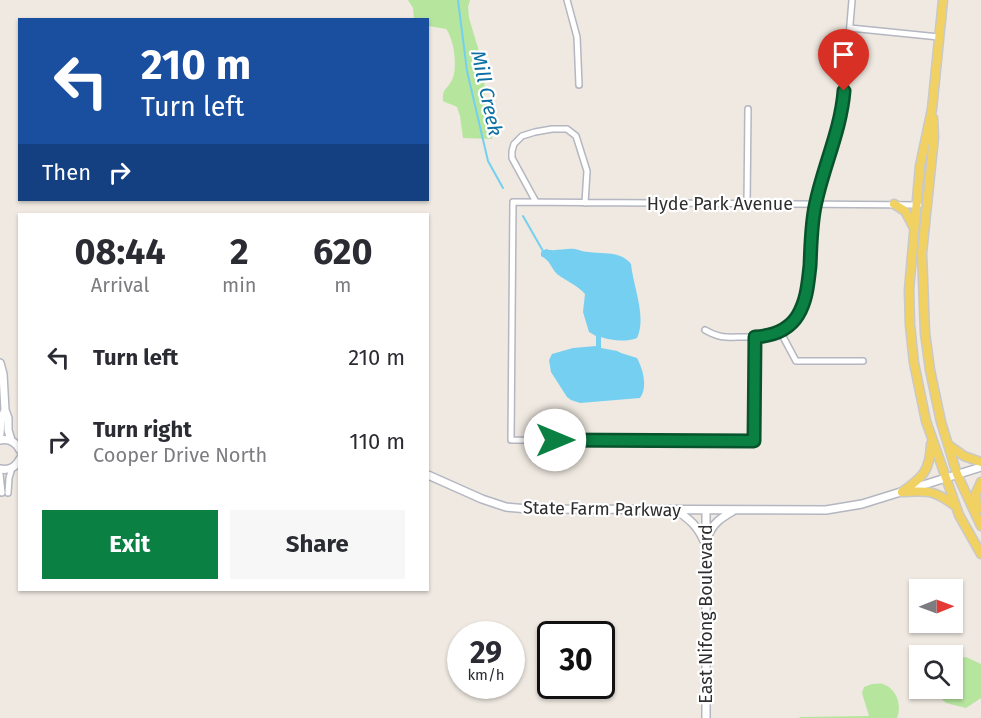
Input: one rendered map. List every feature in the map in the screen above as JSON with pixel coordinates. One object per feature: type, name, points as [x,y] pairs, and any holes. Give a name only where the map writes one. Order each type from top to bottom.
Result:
[{"type":"main road","points":[[943,0],[932,109],[920,166],[909,290],[910,326],[920,395],[932,440],[955,506],[981,554]]},
{"type":"main road","points":[[932,109],[934,137],[922,253],[925,333],[941,422],[957,474],[979,523]]},
{"type":"main road","points":[[894,204],[908,215],[915,231]]},
{"type":"main road","points":[[902,492],[916,482],[929,464],[932,440]]},
{"type":"main road","points":[[948,445],[956,452],[981,462]]},
{"type":"main road","points":[[979,523],[976,493],[981,482]]},
{"type":"main road","points":[[902,492],[928,490],[937,493],[955,506]]},
{"type":"street","points":[[567,0],[577,37],[579,85]]},
{"type":"street","points":[[705,330],[717,336],[766,336],[780,331],[798,315],[806,296],[815,204],[843,110],[852,0]]},
{"type":"street","points":[[850,28],[939,37]]},
{"type":"street","points":[[747,109],[747,204]]},
{"type":"street","points":[[536,202],[512,158],[514,144],[522,136],[535,132],[567,129],[576,136],[587,171],[585,203]]},
{"type":"street","name":"Hyde Park Avenue","points":[[755,337],[754,441],[511,440],[513,202],[928,204]]},
{"type":"street","points":[[780,331],[796,361],[863,361]]},
{"type":"street","points":[[0,363],[3,374],[4,410],[0,434]]},
{"type":"street","points":[[4,410],[8,418],[11,440],[18,447]]},
{"type":"street","points":[[0,440],[11,440]]},
{"type":"street","points":[[0,469],[8,469],[17,463]]},
{"type":"street","points":[[0,474],[5,493],[9,478],[17,463]]},
{"type":"street","name":"State Farm Parkway","points":[[429,475],[482,499],[506,507],[528,509],[826,510],[862,504],[981,467]]},
{"type":"street","points":[[676,510],[694,523],[706,544]]},
{"type":"street","name":"East Nifong Boulevard","points":[[706,510],[706,718]]},
{"type":"street","points":[[706,544],[711,528],[719,519],[734,510]]},
{"type":"green space","points":[[408,0],[470,0],[469,18],[484,68],[485,98],[493,119],[492,139],[463,138],[457,107],[443,101],[444,91],[452,80],[455,68],[453,46],[449,34],[446,29],[429,26],[429,18],[414,18],[413,8]]},
{"type":"green space","points":[[963,657],[981,664],[981,698],[966,708],[946,703],[942,699],[963,699]]},
{"type":"green space","points":[[872,684],[888,686],[895,694],[899,708],[897,718],[799,718],[869,716],[862,693],[864,687]]},
{"type":"water","points":[[546,249],[575,249],[612,254],[622,257],[631,264],[640,311],[640,330],[637,338],[628,340],[619,341],[601,337],[601,348],[637,358],[644,378],[644,389],[640,398],[580,403],[567,397],[551,372],[549,360],[552,354],[573,348],[596,346],[596,336],[589,332],[583,312],[585,294],[557,274],[541,256],[541,252]]},
{"type":"waterway","name":"Mill Creek","points":[[458,0],[467,71],[488,161],[503,188]]},
{"type":"waterway","name":"Mill Creek","points":[[523,216],[543,251]]},
{"type":"route","points":[[555,440],[754,441],[755,337],[780,331],[790,324],[798,315],[806,296],[815,204],[843,110],[844,91]]}]
